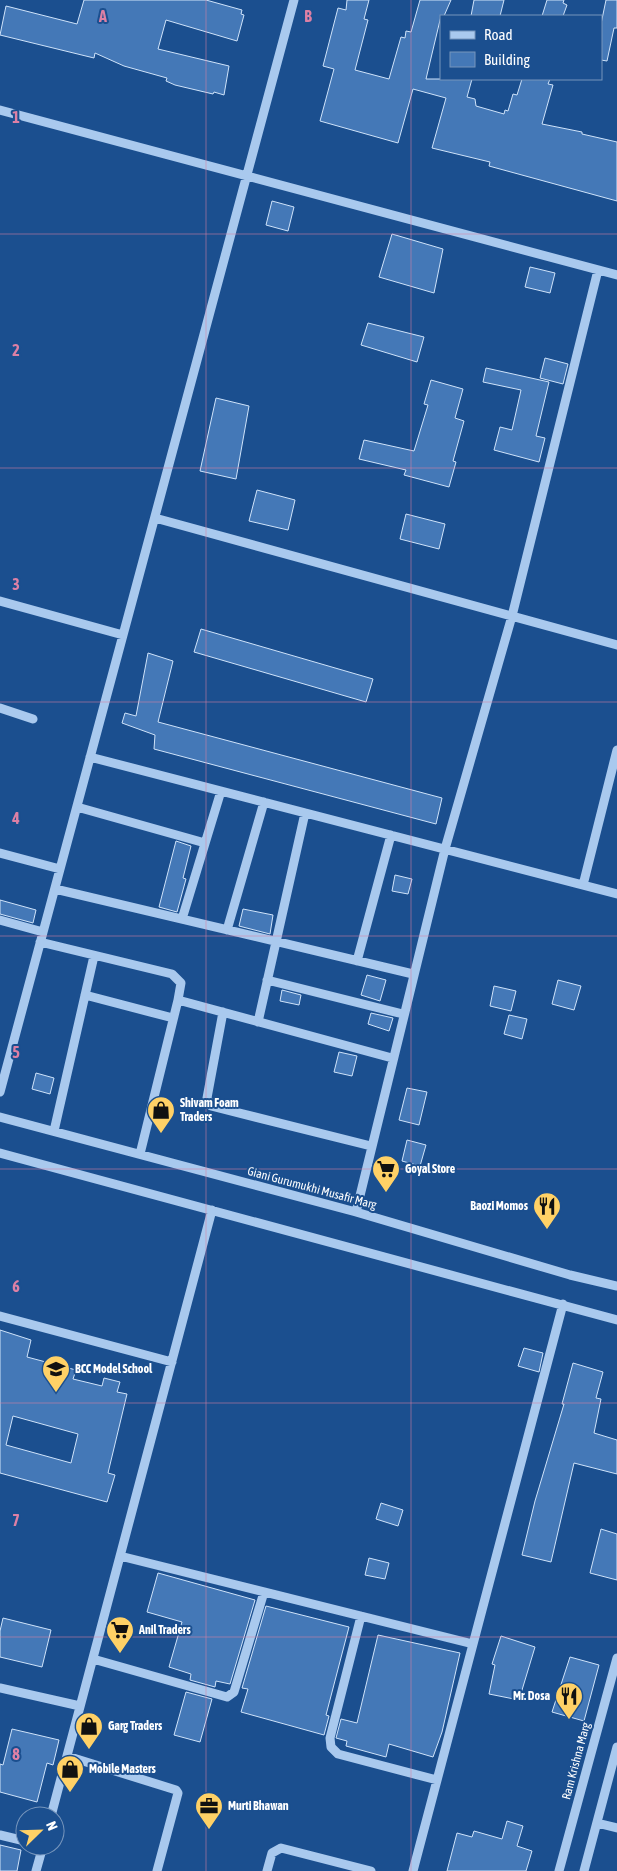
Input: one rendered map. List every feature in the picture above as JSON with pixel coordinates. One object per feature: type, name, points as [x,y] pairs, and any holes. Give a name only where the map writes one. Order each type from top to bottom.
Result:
[{"type":"street","points":[[0,1092],[294,0]]},
{"type":"street","points":[[0,110],[617,275]]},
{"type":"street","points":[[356,1212],[392,1058],[445,849],[512,616],[598,270]]},
{"type":"street","points":[[154,518],[617,645]]},
{"type":"street","points":[[0,601],[123,635]]},
{"type":"street","points":[[0,708],[33,719]]},
{"type":"street","points":[[583,885],[617,750]]},
{"type":"street","points":[[90,757],[617,894]]},
{"type":"street","points":[[182,919],[221,791]]},
{"type":"street","points":[[227,930],[264,802]]},
{"type":"street","points":[[77,807],[206,843]]},
{"type":"street","points":[[258,1022],[304,813]]},
{"type":"street","points":[[357,961],[391,835]]},
{"type":"street","points":[[0,853],[60,869]]},
{"type":"street","points":[[54,889],[413,974]]},
{"type":"street","points":[[0,920],[43,932]]},
{"type":"street","points":[[40,942],[172,974],[181,983],[140,1154]]},
{"type":"street","points":[[54,1131],[94,956]]},
{"type":"street","points":[[267,980],[403,1014]]},
{"type":"street","points":[[85,995],[173,1018]]},
{"type":"street","points":[[178,1000],[392,1058]]},
{"type":"street","points":[[223,1012],[206,1098],[212,1106],[371,1146]]},
{"type":"street","name":"Giani Gurumukhi Musafir Marg","points":[[0,1117],[356,1212],[570,1275],[617,1286]]},
{"type":"street","points":[[0,1153],[617,1320]]},
{"type":"street","points":[[54,1806],[212,1210]]},
{"type":"street","points":[[413,1871],[563,1304]]},
{"type":"street","points":[[0,1316],[172,1362]]},
{"type":"street","points":[[120,1556],[473,1644]]},
{"type":"street","points":[[93,1659],[228,1697],[234,1692],[264,1592]]},
{"type":"street","points":[[361,1616],[330,1738],[331,1747],[338,1754],[437,1780]]},
{"type":"street","name":"Ram Krishna Marg","points":[[559,1871],[617,1658]]},
{"type":"street","points":[[0,1688],[80,1706]]},
{"type":"street","points":[[584,1871],[617,1747]]},
{"type":"street","points":[[67,1756],[176,1790],[178,1794],[157,1871]]},
{"type":"street","points":[[597,1823],[617,1828]]},
{"type":"street","points":[[0,1835],[15,1839]]},
{"type":"street","points":[[267,1871],[272,1853],[281,1848],[371,1871]]},
{"type":"street","points":[[36,1871],[40,1856]]},
{"type":"building","points":[[84,0],[206,0],[242,10],[241,14],[244,15],[237,41],[166,20],[158,49],[229,66],[224,95],[175,85],[166,81],[167,78],[124,66],[95,53],[94,58],[0,35],[6,6],[77,24]]},
{"type":"building","points":[[347,0],[369,0],[364,19],[368,20],[355,70],[389,79],[401,37],[405,38],[406,31],[411,32],[420,0],[451,0],[444,15],[440,15],[426,79],[472,80],[467,97],[475,99],[476,106],[504,114],[505,110],[508,111],[513,94],[517,95],[522,80],[550,80],[548,84],[553,85],[542,124],[582,132],[582,134],[617,142],[617,201],[489,166],[490,162],[432,148],[446,98],[413,89],[398,143],[320,121],[334,69],[323,66],[338,8],[346,10]]},
{"type":"building","points":[[474,0],[504,0],[500,15],[471,15]]},
{"type":"building","points":[[547,0],[564,0],[563,3],[567,5],[563,15],[542,15]]},
{"type":"building","points":[[606,0],[617,0],[617,28],[614,28],[607,61],[602,60],[602,19]]},
{"type":"building","points":[[272,201],[294,207],[288,231],[266,225]]},
{"type":"building","points":[[392,234],[443,249],[434,293],[379,277]]},
{"type":"building","points":[[530,267],[555,273],[550,293],[525,287]]},
{"type":"building","points":[[368,323],[424,337],[417,362],[361,345]]},
{"type":"building","points":[[545,358],[568,364],[563,384],[540,378]]},
{"type":"building","points":[[486,368],[549,382],[536,436],[545,438],[539,462],[494,450],[500,427],[512,430],[521,390],[483,382]]},
{"type":"building","points":[[431,380],[463,389],[455,418],[464,421],[453,461],[456,462],[449,487],[404,475],[406,470],[359,459],[364,440],[414,451],[428,405],[424,404]]},
{"type":"building","points":[[216,398],[249,406],[236,479],[200,471]]},
{"type":"building","points":[[257,490],[295,500],[288,530],[249,521]]},
{"type":"building","points":[[406,514],[445,524],[439,549],[400,539]]},
{"type":"building","points":[[201,629],[373,679],[366,702],[194,652]]},
{"type":"building","points":[[148,653],[173,661],[158,722],[442,798],[436,824],[154,749],[155,735],[122,723],[125,713],[136,716]]},
{"type":"building","points":[[176,841],[191,846],[183,878],[186,879],[177,912],[159,907]]},
{"type":"building","points":[[395,875],[412,879],[408,894],[392,891]]},
{"type":"building","points":[[0,900],[36,910],[33,923],[0,914]]},
{"type":"building","points":[[243,909],[273,915],[270,934],[239,926]]},
{"type":"building","points":[[367,975],[386,980],[380,1001],[361,995]]},
{"type":"building","points":[[558,980],[581,986],[574,1010],[552,1004]]},
{"type":"building","points":[[494,986],[516,991],[511,1011],[490,1006]]},
{"type":"building","points":[[282,990],[301,995],[299,1005],[280,1001]]},
{"type":"building","points":[[371,1013],[393,1018],[389,1031],[368,1024]]},
{"type":"building","points":[[509,1015],[527,1019],[522,1039],[504,1034]]},
{"type":"building","points":[[339,1052],[357,1056],[352,1076],[334,1072]]},
{"type":"building","points":[[36,1073],[54,1078],[50,1094],[32,1089]]},
{"type":"building","points":[[407,1088],[427,1092],[419,1125],[399,1120]]},
{"type":"building","points":[[407,1140],[426,1145],[420,1166],[402,1161]]},
{"type":"building","points":[[0,1330],[31,1340],[27,1357],[76,1370],[73,1379],[102,1386],[104,1378],[120,1382],[117,1392],[127,1394],[108,1473],[115,1475],[107,1502],[0,1473]],"holes":[[[13,1416],[78,1434],[71,1463],[6,1445]]]},
{"type":"building","points":[[524,1348],[543,1353],[539,1372],[518,1366]]},
{"type":"building","points":[[573,1363],[603,1372],[596,1398],[601,1399],[594,1433],[617,1440],[617,1474],[574,1463],[551,1562],[522,1555],[535,1501],[564,1404],[562,1404]]},
{"type":"building","points":[[381,1503],[403,1510],[398,1526],[376,1519]]},
{"type":"building","points":[[601,1529],[617,1534],[617,1580],[590,1573]]},
{"type":"building","points":[[369,1558],[389,1563],[385,1579],[365,1575]]},
{"type":"building","points":[[158,1573],[255,1600],[230,1684],[216,1681],[215,1687],[190,1680],[191,1674],[169,1667],[182,1622],[147,1612]]},
{"type":"building","points":[[266,1606],[349,1627],[326,1715],[329,1716],[324,1735],[241,1712],[248,1689],[242,1688]]},
{"type":"building","points":[[3,1618],[51,1630],[42,1667],[0,1657],[0,1631]]},
{"type":"building","points":[[378,1635],[460,1653],[442,1732],[433,1757],[389,1744],[386,1757],[346,1746],[347,1741],[336,1738],[341,1719],[357,1723]]},
{"type":"building","points":[[501,1636],[535,1647],[519,1700],[489,1694],[495,1665],[492,1664]]},
{"type":"building","points":[[570,1657],[599,1665],[584,1721],[552,1712]]},
{"type":"building","points":[[186,1692],[212,1699],[200,1742],[174,1735]]},
{"type":"building","points":[[12,1729],[59,1740],[53,1765],[47,1763],[37,1802],[0,1792],[0,1764],[3,1765]]},
{"type":"building","points":[[507,1821],[523,1826],[517,1846],[532,1851],[526,1871],[447,1871],[457,1833],[472,1837],[474,1831],[502,1839]]},
{"type":"building","points":[[0,1845],[15,1849],[15,1856],[20,1856],[17,1871],[0,1871]]},
{"type":"place","name":"Shivam Foam Traders","points":[[161,1134]]},
{"type":"place","name":"Goyal Store","points":[[386,1193]]},
{"type":"place","name":"Baozi Momos","points":[[547,1230]]},
{"type":"place","name":"BCC Model School","points":[[56,1393]]},
{"type":"place","name":"Anil Traders","points":[[120,1654]]},
{"type":"place","name":"Mr. Dosa","points":[[569,1720]]},
{"type":"place","name":"Garg Traders","points":[[89,1750]]},
{"type":"place","name":"Mobile Masters","points":[[70,1793]]},
{"type":"place","name":"Murti Bhawan","points":[[209,1830]]}]
